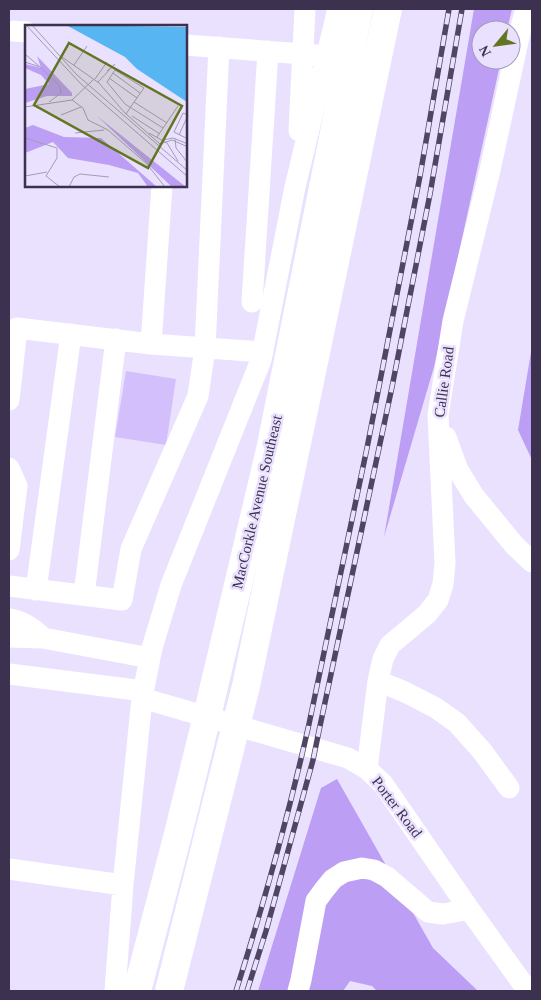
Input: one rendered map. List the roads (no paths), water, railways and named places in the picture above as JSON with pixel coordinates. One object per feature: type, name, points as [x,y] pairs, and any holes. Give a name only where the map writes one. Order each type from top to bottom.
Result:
[{"type":"main road","name":"MacCorkle Avenue Southeast","points":[[137,991],[178,834],[270,450],[359,9]]},
{"type":"main road","name":"MacCorkle Avenue Southeast","points":[[169,991],[246,686],[388,9]]},
{"type":"street","points":[[115,991],[123,885],[143,695],[152,648],[170,585],[263,352],[296,187],[337,9]]},
{"type":"street","name":"Callie Road","points":[[367,769],[378,681],[383,659],[390,644],[427,614],[438,600],[443,584],[445,563],[438,415],[453,321],[490,170],[526,9]]},
{"type":"street","points":[[296,187],[303,54],[303,12]]},
{"type":"street","points":[[188,45],[327,56]]},
{"type":"street","points":[[9,586],[122,600],[132,549],[198,396],[205,348],[219,47]]},
{"type":"street","points":[[252,302],[268,51]]},
{"type":"street","points":[[151,344],[162,188]]},
{"type":"street","points":[[9,400],[17,328],[151,344],[263,352]]},
{"type":"street","points":[[36,590],[71,334]]},
{"type":"street","points":[[84,595],[116,340]]},
{"type":"street","points":[[438,415],[458,470],[474,496],[515,546],[532,562]]},
{"type":"street","points":[[9,468],[17,486],[9,550]]},
{"type":"street","points":[[9,619],[17,620],[33,628],[43,638]]},
{"type":"street","points":[[9,637],[43,638],[150,658]]},
{"type":"street","name":"Porter Road","points":[[9,674],[143,695],[348,758],[367,769],[383,784],[505,961],[528,991]]},
{"type":"street","points":[[378,681],[436,708],[457,723],[482,751],[509,788]]},
{"type":"street","points":[[298,991],[316,901],[333,880],[344,872],[362,868],[374,870],[387,877],[428,912],[444,914],[469,909]]},
{"type":"street","points":[[9,869],[123,885]]},
{"type":"railway","points":[[236,991],[276,858],[309,724],[367,448],[420,176],[449,9]]},
{"type":"railway","points":[[247,991],[266,931],[313,760],[392,387],[430,194],[462,9]]}]
